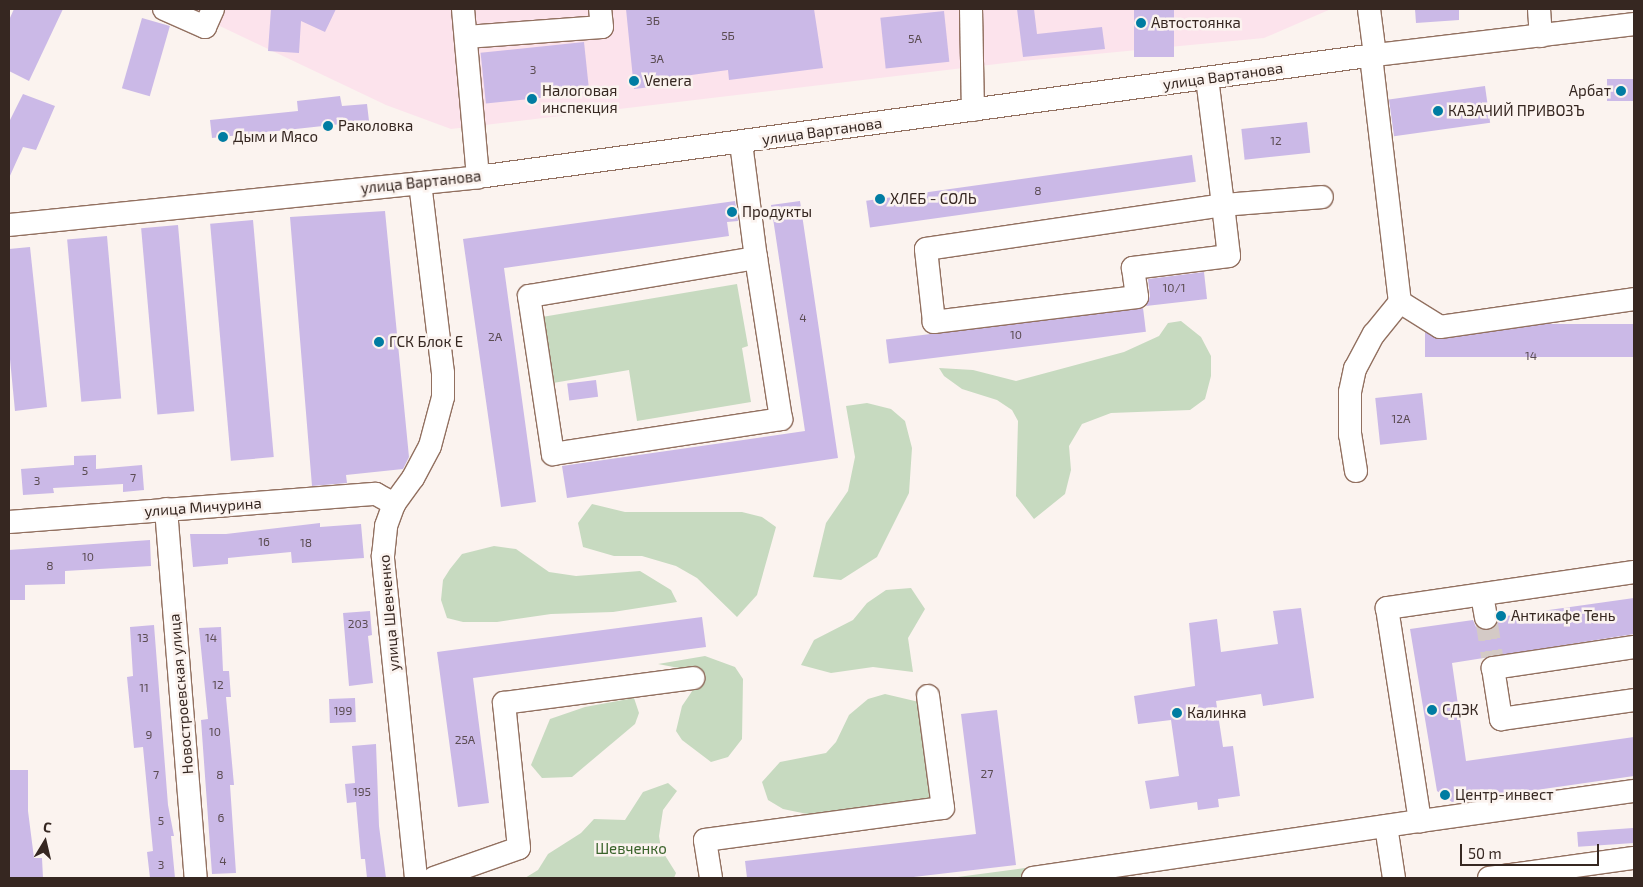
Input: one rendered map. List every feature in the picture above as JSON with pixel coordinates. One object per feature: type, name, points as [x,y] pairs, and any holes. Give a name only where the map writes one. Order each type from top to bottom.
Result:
[{"type":"street","points":[[164,9],[205,27],[213,9]]},
{"type":"street","points":[[463,9],[478,176]]},
{"type":"street","points":[[466,37],[602,27],[600,9]]},
{"type":"street","points":[[971,9],[973,110]]},
{"type":"street","points":[[1356,472],[1350,435],[1350,392],[1355,369],[1374,334],[1400,302],[1369,9]]},
{"type":"street","points":[[1539,9],[1542,36]]},
{"type":"street","name":"улица Вартанова","points":[[9,225],[478,176],[741,143],[1373,55],[1634,24]]},
{"type":"street","points":[[1206,78],[1223,206],[1229,256],[1133,268],[1137,297],[934,322],[926,249],[1223,206],[1322,197]]},
{"type":"street","points":[[741,143],[756,258],[781,419],[553,454],[529,296],[756,258]]},
{"type":"street","name":"улица Шевченко","points":[[416,878],[383,556],[386,526],[394,504],[413,478],[430,446],[443,396],[443,373],[420,183]]},
{"type":"street","points":[[1400,302],[1440,327],[1634,299]]},
{"type":"street","name":"улица Мичурина","points":[[9,522],[376,494],[394,504]]},
{"type":"street","name":"Новостроевская улица","points":[[166,509],[196,878]]},
{"type":"street","points":[[1420,821],[1387,608],[1634,572]]},
{"type":"street","points":[[1482,594],[1486,618]]},
{"type":"street","points":[[1634,647],[1493,663],[1501,719],[1634,700]]},
{"type":"street","points":[[434,878],[519,848],[504,703],[693,678]]},
{"type":"street","points":[[711,878],[705,840],[943,808],[928,696]]},
{"type":"street","points":[[1033,878],[1634,791]]},
{"type":"street","points":[[1386,826],[1394,878]]},
{"type":"street","points":[[1497,878],[1634,858]]},
{"type":"shaded area","points":[[184,9],[1331,9],[1264,38],[1022,61],[451,129],[386,105]]},
{"type":"green space","points":[[737,284],[748,346],[742,348],[751,402],[637,421],[629,370],[553,383],[542,317]]},
{"type":"green space","points":[[1181,321],[1201,337],[1211,356],[1211,376],[1205,399],[1190,410],[1111,413],[1082,424],[1069,446],[1071,470],[1065,494],[1034,519],[1016,496],[1018,421],[1012,410],[997,400],[962,389],[944,376],[939,368],[973,370],[1016,381],[1124,352],[1159,336],[1168,323]]},
{"type":"green space","points":[[867,403],[891,409],[905,421],[912,448],[909,493],[877,557],[841,580],[813,577],[826,523],[848,491],[855,457],[846,406]]},
{"type":"green space","points":[[592,504],[625,512],[742,512],[762,517],[776,527],[757,595],[737,617],[697,578],[676,566],[642,556],[614,556],[583,547],[578,523]]},
{"type":"green space","points":[[494,546],[516,549],[549,572],[576,576],[640,571],[671,590],[677,602],[613,612],[551,614],[497,622],[463,622],[447,618],[441,600],[443,580],[450,569],[462,554]]},
{"type":"green space","points":[[911,588],[925,609],[908,638],[913,672],[873,667],[831,673],[801,665],[814,640],[853,620],[867,603],[886,590]]},
{"type":"green space","points":[[705,656],[735,667],[743,679],[742,739],[728,757],[711,762],[682,740],[676,731],[682,706],[699,681],[684,669],[658,664]]},
{"type":"green space","points":[[885,694],[919,702],[941,701],[950,788],[928,801],[812,815],[783,809],[768,800],[762,782],[780,762],[826,753],[836,742],[849,715],[868,699]]},
{"type":"green space","points":[[634,698],[639,713],[635,724],[572,777],[542,778],[531,765],[550,719],[585,707]]},
{"type":"green space","name":"Шевченко","points":[[668,783],[677,791],[663,810],[659,836],[661,849],[676,873],[674,878],[525,878],[538,870],[548,854],[581,833],[594,819],[625,820],[643,792]]},
{"type":"green space","points":[[1025,868],[1026,878],[950,878]]},
{"type":"building","points":[[14,9],[63,9],[29,81],[9,71],[9,20]]},
{"type":"building","points":[[271,9],[336,9],[325,32],[301,21],[299,53],[268,51]]},
{"type":"building","points":[[626,9],[814,9],[823,68],[729,80],[728,70],[684,76],[685,83],[634,89]]},
{"type":"building","points":[[1017,9],[1034,9],[1037,34],[1102,27],[1105,49],[1023,57]]},
{"type":"building","points":[[1134,9],[1174,9],[1174,57],[1134,57]]},
{"type":"building","points":[[1415,9],[1459,9],[1459,20],[1416,23]]},
{"type":"building","points":[[944,11],[949,62],[886,68],[880,18]]},
{"type":"building","points":[[142,18],[170,26],[150,96],[122,88]]},
{"type":"building","points":[[584,42],[589,93],[486,104],[481,53]]},
{"type":"building","name":"Арбат","points":[[1607,79],[1634,79],[1634,101],[1607,101]]},
{"type":"building","name":"КАЗАЧИЙ ПРИВОЗЪ","points":[[1485,86],[1490,123],[1394,136],[1389,99]]},
{"type":"building","points":[[23,94],[55,106],[36,150],[23,147],[9,178],[9,122]]},
{"type":"building","points":[[340,96],[342,106],[367,104],[369,121],[212,138],[210,120],[298,111],[297,101]]},
{"type":"building","points":[[1307,122],[1310,153],[1245,160],[1241,129]]},
{"type":"building","points":[[1192,155],[1196,182],[870,228],[866,201]]},
{"type":"building","points":[[735,201],[738,221],[727,222],[729,236],[504,268],[536,502],[501,507],[463,239]]},
{"type":"building","points":[[800,201],[838,458],[567,498],[562,466],[805,431],[771,205]]},
{"type":"building","points":[[385,211],[409,457],[403,469],[346,475],[347,483],[312,486],[290,217]]},
{"type":"building","points":[[253,220],[274,457],[231,461],[210,224]]},
{"type":"building","points":[[178,225],[194,411],[157,415],[141,228]]},
{"type":"building","points":[[107,236],[121,398],[81,402],[67,239]]},
{"type":"building","points":[[30,247],[47,407],[15,411],[9,349],[9,249]]},
{"type":"building","points":[[1204,272],[1207,299],[1146,306],[1150,296],[1148,279]]},
{"type":"building","points":[[1143,308],[1146,332],[889,363],[886,340]]},
{"type":"building","points":[[1425,324],[1634,324],[1634,357],[1425,357]]},
{"type":"building","points":[[596,380],[598,397],[569,400],[567,384]]},
{"type":"building","points":[[1422,393],[1427,440],[1380,445],[1375,398]]},
{"type":"building","points":[[96,455],[96,469],[142,465],[144,490],[123,492],[123,484],[53,488],[54,493],[23,495],[21,469],[74,465],[74,456]]},
{"type":"building","points":[[320,523],[320,527],[361,524],[364,558],[292,563],[291,552],[228,558],[228,564],[193,567],[190,534],[226,534]]},
{"type":"building","points":[[150,540],[151,566],[65,571],[65,584],[25,585],[25,600],[9,600],[9,550]]},
{"type":"building","points":[[1634,598],[1634,634],[1452,663],[1466,761],[1634,737],[1634,776],[1452,802],[1437,791],[1410,629],[1473,620],[1476,627],[1488,631],[1495,628],[1499,617]]},
{"type":"building","name":"Калинка","points":[[1301,608],[1314,698],[1263,706],[1261,694],[1216,701],[1223,747],[1233,746],[1240,796],[1218,799],[1219,807],[1198,810],[1197,802],[1150,809],[1145,781],[1179,776],[1171,720],[1138,724],[1134,696],[1195,686],[1189,623],[1217,619],[1221,652],[1278,644],[1273,611]]},
{"type":"building","points":[[370,611],[372,635],[368,636],[373,683],[349,686],[343,613]]},
{"type":"building","points":[[702,617],[706,647],[473,678],[489,803],[458,807],[437,652]]},
{"type":"building","points":[[154,625],[168,805],[174,836],[171,836],[175,878],[150,878],[147,852],[153,851],[143,747],[134,748],[127,677],[133,676],[130,627]]},
{"type":"building","points":[[221,627],[223,671],[229,671],[231,697],[226,697],[234,785],[230,785],[236,873],[212,874],[201,720],[208,719],[199,628]]},
{"type":"building","points":[[355,698],[356,722],[330,723],[329,699]]},
{"type":"building","points":[[997,710],[1016,865],[905,878],[747,878],[745,861],[976,834],[961,714]]},
{"type":"building","points":[[376,744],[379,826],[386,878],[367,878],[365,859],[361,859],[356,802],[347,803],[345,784],[355,783],[352,746]]},
{"type":"building","points":[[9,770],[28,770],[28,811],[34,858],[42,858],[43,878],[9,878]]},
{"type":"building","points":[[1633,828],[1634,843],[1578,847],[1577,832]]},
{"type":"tunnel","points":[[1486,618],[1492,657]]},
{"type":"place","name":"Автостоянка","points":[[1141,23]]},
{"type":"place","name":"Venera","points":[[634,81]]},
{"type":"place","name":"Арбат","points":[[1621,91]]},
{"type":"place","name":"Налоговая инспекция","points":[[532,99]]},
{"type":"place","name":"КАЗАЧИЙ ПРИВОЗЪ","points":[[1438,111]]},
{"type":"place","name":"Раколовка","points":[[328,126]]},
{"type":"place","name":"Дым и Мясо","points":[[223,137]]},
{"type":"place","name":"ХЛЕБ - СОЛЬ","points":[[880,199]]},
{"type":"place","name":"Продукты","points":[[732,212]]},
{"type":"place","name":"ГСК Блок Е","points":[[379,342]]},
{"type":"place","name":"Антикафе Тень","points":[[1501,616]]},
{"type":"place","name":"СДЭК","points":[[1432,710]]},
{"type":"place","name":"Калинка","points":[[1177,713]]},
{"type":"place","name":"Центр-инвест","points":[[1445,795]]}]
